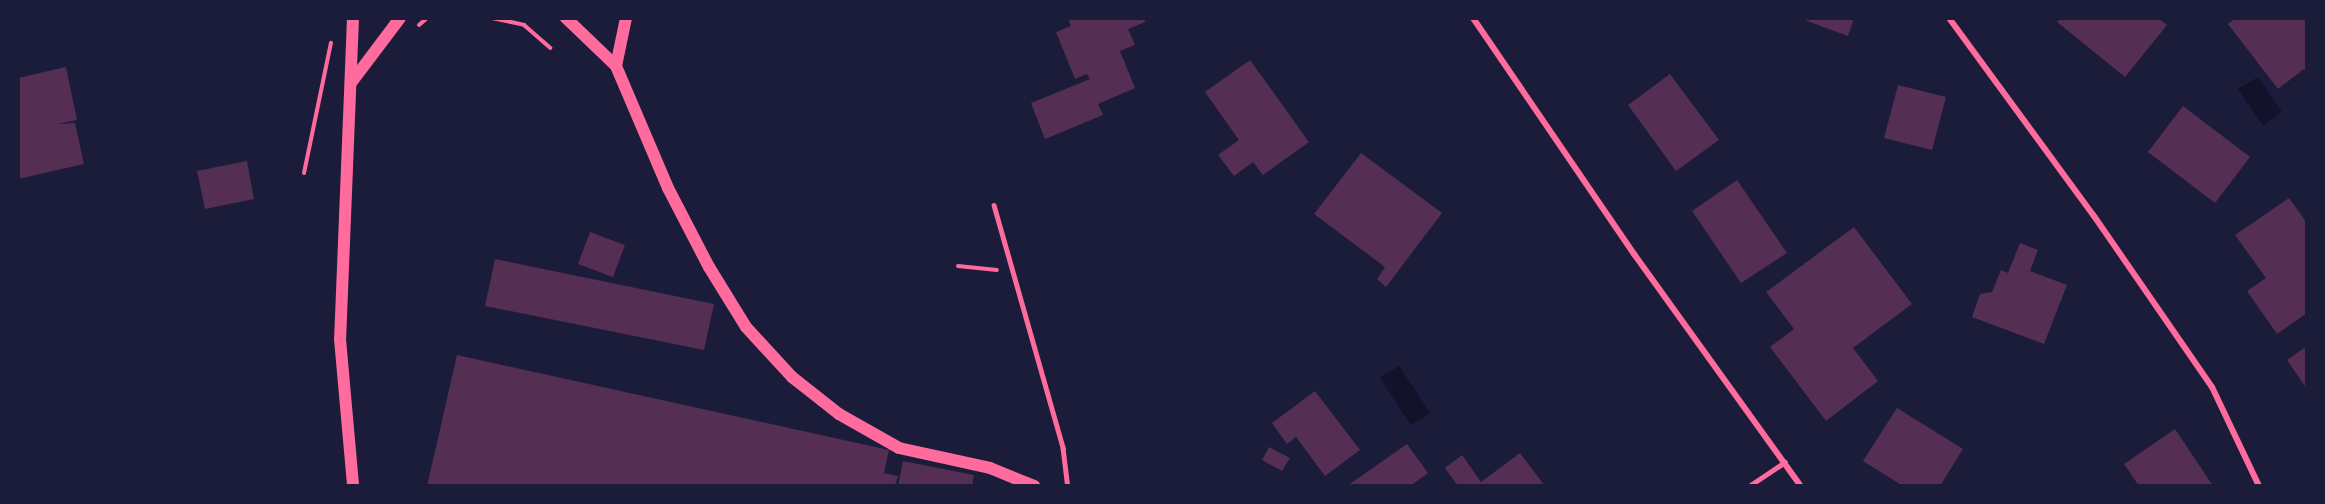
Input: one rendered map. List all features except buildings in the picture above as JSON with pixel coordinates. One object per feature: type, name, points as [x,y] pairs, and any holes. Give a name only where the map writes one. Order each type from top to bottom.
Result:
[{"type":"main road","points":[[353,18],[340,339],[353,486]]},
{"type":"main road","points":[[350,84],[400,18]]},
{"type":"main road","points":[[566,18],[616,66],[668,188],[709,267],[746,327],[792,377],[839,414],[899,448],[990,468],[1034,486]]},
{"type":"main road","points":[[616,66],[626,18]]},
{"type":"street","points":[[1473,18],[1634,254],[1801,486]]},
{"type":"street","points":[[1949,18],[2094,216],[2212,387],[2259,486]]},
{"type":"lane","points":[[994,205],[1063,448],[1068,486]]},
{"type":"lane","points":[[1749,486],[1785,462]]},
{"type":"path","points":[[492,18],[524,25],[550,48]]},
{"type":"path","points":[[303,173],[334,30]]},
{"type":"path","points":[[958,266],[1013,271]]},
{"type":"shaded area","points":[[2258,77],[2282,112],[2263,126],[2238,89]]},
{"type":"shaded area","points":[[1399,366],[1430,413],[1411,425],[1380,378]]}]
